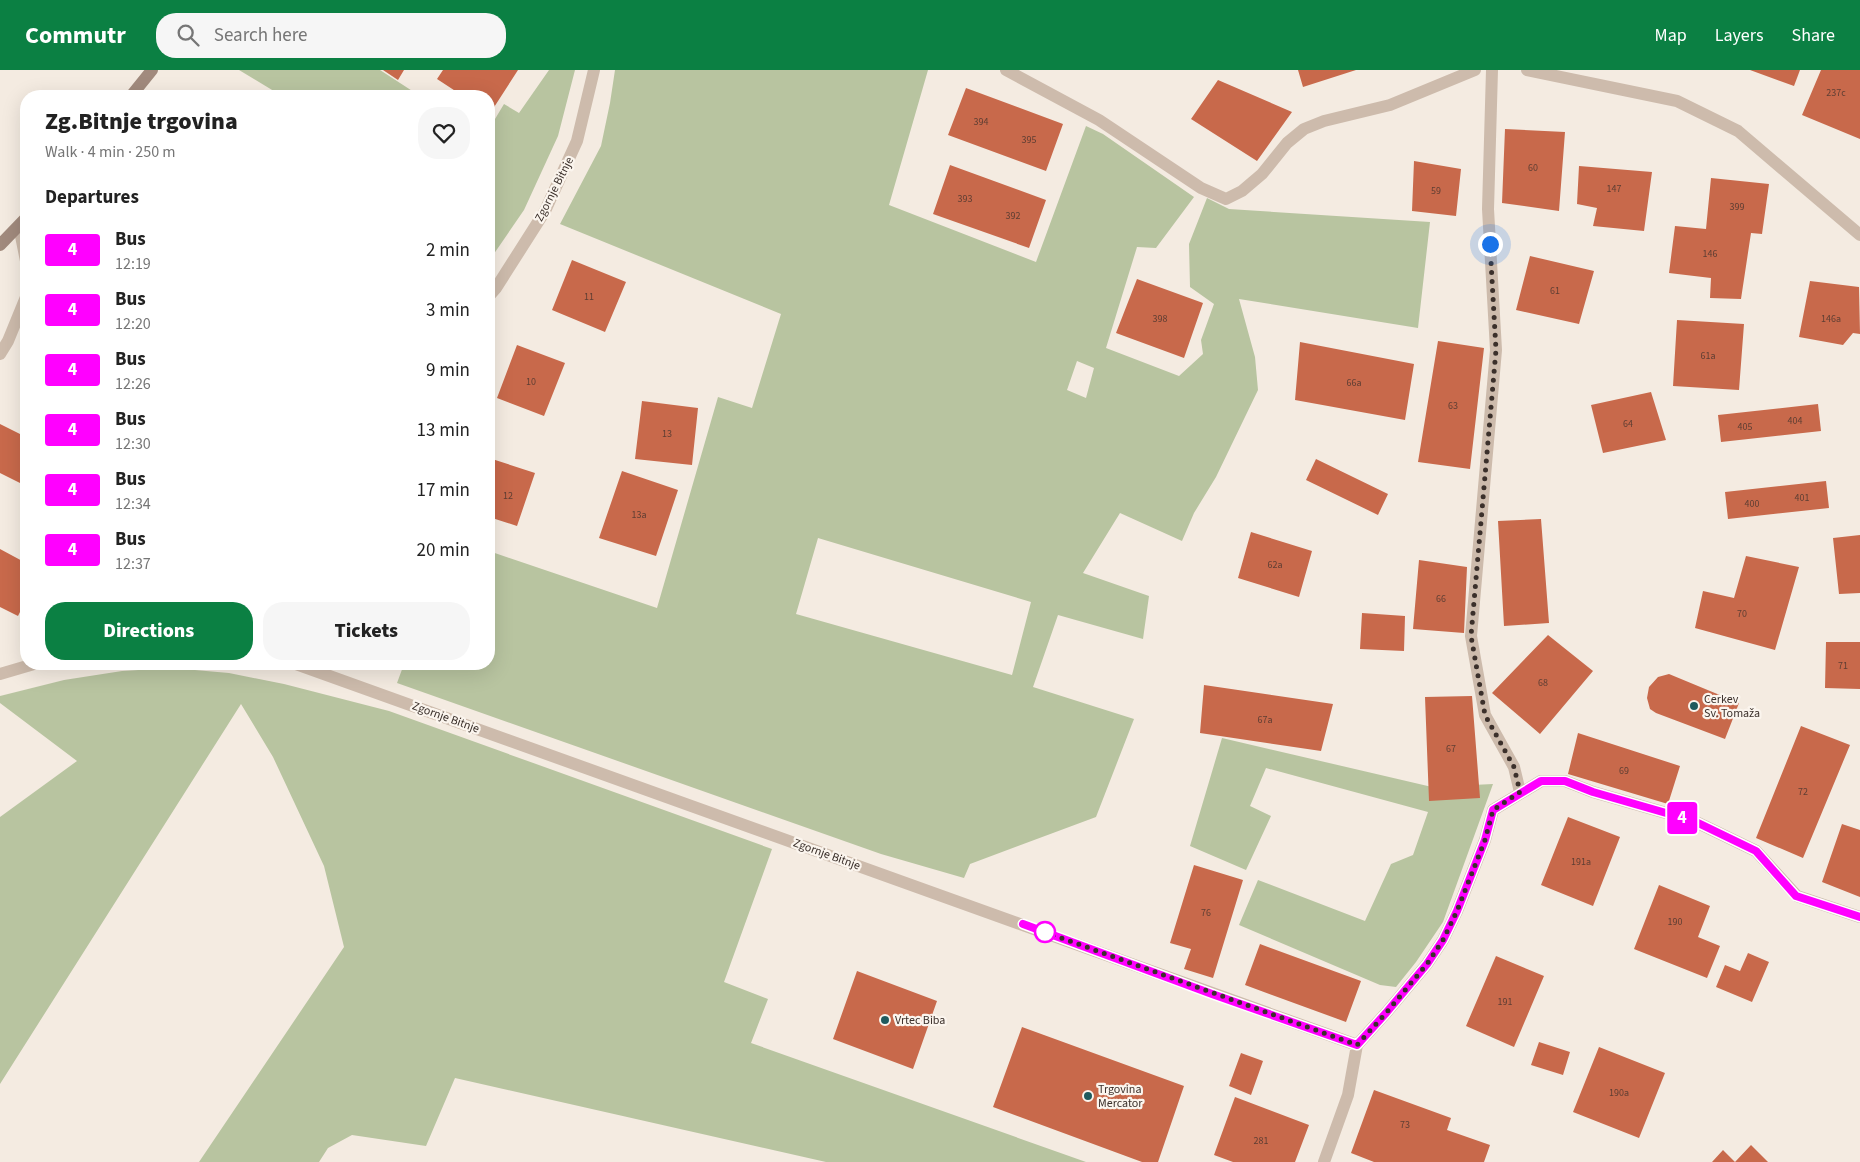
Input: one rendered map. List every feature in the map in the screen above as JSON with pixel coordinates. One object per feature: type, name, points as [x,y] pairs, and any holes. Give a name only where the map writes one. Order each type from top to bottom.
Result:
[{"type":"main road","points":[[136,90],[152,70]]},
{"type":"main road","points":[[0,245],[20,225]]},
{"type":"street","name":"Zgornje Bitnje","points":[[495,289],[545,211],[578,141],[594,70]]},
{"type":"street","points":[[1006,70],[1099,120],[1201,188],[1226,199],[1242,191],[1262,174],[1287,143],[1304,129],[1324,121],[1390,105],[1475,70]]},
{"type":"street","points":[[1492,70],[1488,209],[1496,350],[1471,636],[1485,715],[1514,767],[1520,792]]},
{"type":"street","points":[[1527,70],[1677,101],[1738,132],[1860,236]]},
{"type":"street","points":[[0,354],[8,342],[20,312]]},
{"type":"street","points":[[0,674],[20,667]]},
{"type":"street","name":"Zgornje Bitnje","points":[[313,670],[1357,1045]]},
{"type":"street","points":[[1324,1162],[1348,1096],[1357,1045],[1427,964],[1443,940],[1457,911],[1485,840],[1493,810],[1541,781],[1565,781],[1593,792],[1694,821],[1756,851],[1796,896],[1860,917]]},
{"type":"green space","points":[[239,70],[380,70],[411,90],[272,90]]},
{"type":"green space","points":[[549,70],[575,70],[558,136],[524,210],[495,252],[495,119],[504,104],[519,113]]},
{"type":"green space","points":[[615,70],[928,70],[889,205],[1036,262],[1086,126],[1103,134],[1194,197],[1156,248],[1137,247],[1106,348],[1179,376],[1203,354],[1201,340],[1214,304],[1190,287],[1189,244],[1207,198],[1229,209],[1430,222],[1418,328],[1239,299],[1255,357],[1258,390],[1216,477],[1194,513],[1182,541],[1120,513],[1083,573],[1149,596],[1143,639],[1058,615],[1033,687],[1134,719],[1096,817],[970,864],[964,878],[881,854],[397,683],[402,670],[495,670],[495,553],[657,608],[718,397],[752,408],[781,314],[560,224],[601,146]],"holes":[[[1077,361],[1094,368],[1086,398],[1067,390]],[[818,538],[1031,602],[1012,675],[796,614]]]},
{"type":"green space","points":[[195,670],[229,673],[284,684],[389,711],[772,849],[724,982],[768,999],[751,1043],[1086,1162],[826,1162],[455,1078],[426,1146],[352,1135],[328,1148],[319,1162],[199,1162],[344,947],[324,866],[273,757],[241,704],[0,1084],[0,817],[77,761],[0,703],[0,696],[64,680],[122,671]]},
{"type":"green space","points":[[1222,738],[1432,787],[1493,784],[1443,922],[1416,962],[1396,987],[1380,985],[1239,925],[1258,880],[1365,921],[1391,864],[1413,855],[1428,812],[1266,768],[1250,806],[1271,816],[1246,870],[1190,846]]},
{"type":"building","points":[[383,70],[404,70],[398,80]]},
{"type":"building","points":[[443,70],[518,70],[495,106],[495,90],[454,90],[437,79]]},
{"type":"building","points":[[1298,70],[1356,70],[1303,87]]},
{"type":"building","points":[[1750,70],[1800,70],[1794,86]]},
{"type":"building","points":[[1821,70],[1860,70],[1860,139],[1802,115]]},
{"type":"building","points":[[1218,80],[1292,112],[1257,161],[1191,119]]},
{"type":"building","points":[[966,88],[1063,124],[1046,171],[948,135]]},
{"type":"building","points":[[1505,129],[1565,132],[1559,211],[1502,203]]},
{"type":"building","points":[[1414,161],[1461,169],[1456,216],[1412,211]]},
{"type":"building","points":[[950,165],[1046,200],[1029,248],[933,214]]},
{"type":"building","points":[[1579,166],[1652,172],[1644,231],[1593,226],[1597,208],[1577,204]]},
{"type":"building","points":[[1711,178],[1769,184],[1762,234],[1751,233],[1741,299],[1710,298],[1711,278],[1669,273],[1675,226],[1706,229]]},
{"type":"building","points":[[1530,256],[1594,271],[1579,324],[1516,310]]},
{"type":"building","points":[[572,260],[626,282],[605,332],[552,310]]},
{"type":"building","points":[[1137,279],[1203,303],[1184,358],[1116,333]]},
{"type":"building","points":[[1810,281],[1859,287],[1860,334],[1853,333],[1843,345],[1799,337]]},
{"type":"building","points":[[1677,320],[1744,324],[1739,390],[1673,386]]},
{"type":"building","points":[[1438,341],[1484,348],[1470,469],[1418,462]]},
{"type":"building","points":[[1300,342],[1414,364],[1405,420],[1295,400]]},
{"type":"building","points":[[517,345],[565,363],[544,416],[497,398]]},
{"type":"building","points":[[1651,392],[1666,440],[1603,453],[1591,405]]},
{"type":"building","points":[[642,401],[698,408],[692,465],[635,459]]},
{"type":"building","points":[[1818,404],[1821,431],[1721,442],[1718,415]]},
{"type":"building","points":[[0,424],[20,434],[20,483],[0,473]]},
{"type":"building","points":[[1316,459],[1388,494],[1378,515],[1306,480]]},
{"type":"building","points":[[495,460],[535,473],[517,526],[495,519]]},
{"type":"building","points":[[622,471],[678,490],[656,556],[599,538]]},
{"type":"building","points":[[1826,481],[1829,508],[1728,519],[1725,492]]},
{"type":"building","points":[[1541,519],[1549,623],[1504,626],[1498,521]]},
{"type":"building","points":[[1251,532],[1312,551],[1299,597],[1238,578]]},
{"type":"building","points":[[1860,535],[1860,593],[1839,594],[1833,538]]},
{"type":"building","points":[[0,549],[20,560],[20,612],[18,616],[0,607]]},
{"type":"building","points":[[1746,556],[1799,567],[1775,650],[1695,628],[1703,591],[1734,598]]},
{"type":"building","points":[[1419,560],[1467,567],[1464,633],[1413,629]]},
{"type":"building","points":[[1362,613],[1405,616],[1404,651],[1360,649]]},
{"type":"building","points":[[1548,635],[1593,671],[1540,734],[1492,693]]},
{"type":"building","points":[[1826,642],[1860,642],[1860,689],[1825,688]]},
{"type":"building","name":"Cerkev Sv. Tomaža","points":[[1669,674],[1739,703],[1725,739],[1650,709],[1647,698],[1649,687],[1658,677]]},
{"type":"building","points":[[1204,685],[1333,704],[1321,751],[1200,733]]},
{"type":"building","points":[[1472,696],[1480,798],[1429,801],[1425,697]]},
{"type":"building","points":[[1801,726],[1850,745],[1803,858],[1756,838]]},
{"type":"building","points":[[1578,733],[1680,766],[1668,804],[1568,774]]},
{"type":"building","points":[[1568,817],[1620,837],[1593,906],[1541,885]]},
{"type":"building","points":[[1842,824],[1860,830],[1860,897],[1822,882]]},
{"type":"building","points":[[1194,865],[1243,880],[1213,978],[1184,969],[1191,949],[1170,943]]},
{"type":"building","points":[[1659,885],[1710,906],[1698,937],[1720,946],[1707,978],[1634,949]]},
{"type":"building","points":[[1260,944],[1361,981],[1346,1022],[1245,985]]},
{"type":"building","points":[[1748,953],[1769,962],[1752,1002],[1716,987],[1725,965],[1740,971]]},
{"type":"building","points":[[1496,956],[1544,976],[1514,1047],[1466,1026]]},
{"type":"building","name":"Vrtec Biba","points":[[857,971],[937,1001],[913,1069],[833,1039]]},
{"type":"building","name":"Trgovina Mercator","points":[[1022,1027],[1184,1086],[1158,1162],[1142,1162],[993,1107]]},
{"type":"building","points":[[1539,1042],[1570,1052],[1563,1075],[1531,1065]]},
{"type":"building","points":[[1599,1047],[1665,1073],[1639,1138],[1573,1112]]},
{"type":"building","points":[[1241,1053],[1263,1061],[1251,1095],[1229,1086]]},
{"type":"building","points":[[1374,1090],[1451,1118],[1447,1130],[1490,1145],[1484,1162],[1374,1162],[1351,1153]]},
{"type":"building","points":[[1235,1097],[1309,1125],[1295,1162],[1233,1162],[1214,1155]]},
{"type":"building","points":[[1751,1145],[1768,1162],[1735,1162]]},
{"type":"building","points":[[1723,1150],[1735,1162],[1712,1162]]},
{"type":"bus line","name":"4","points":[[1023,924],[1357,1045],[1427,964],[1443,940],[1457,911],[1485,840],[1493,810],[1541,781],[1565,781],[1593,792],[1694,821],[1756,851],[1796,896],[1860,917]]},
{"type":"place","name":"Cerkev Sv. Tomaža","points":[[1694,706]]},
{"type":"place","name":"Vrtec Biba","points":[[885,1020]]},
{"type":"place","name":"Trgovina Mercator","points":[[1088,1096]]},
{"type":"route","points":[[1045,932],[1357,1045],[1427,964],[1443,940],[1457,911],[1485,840],[1493,810],[1520,792],[1514,767],[1485,715],[1471,636],[1496,350],[1490,244]]}]
